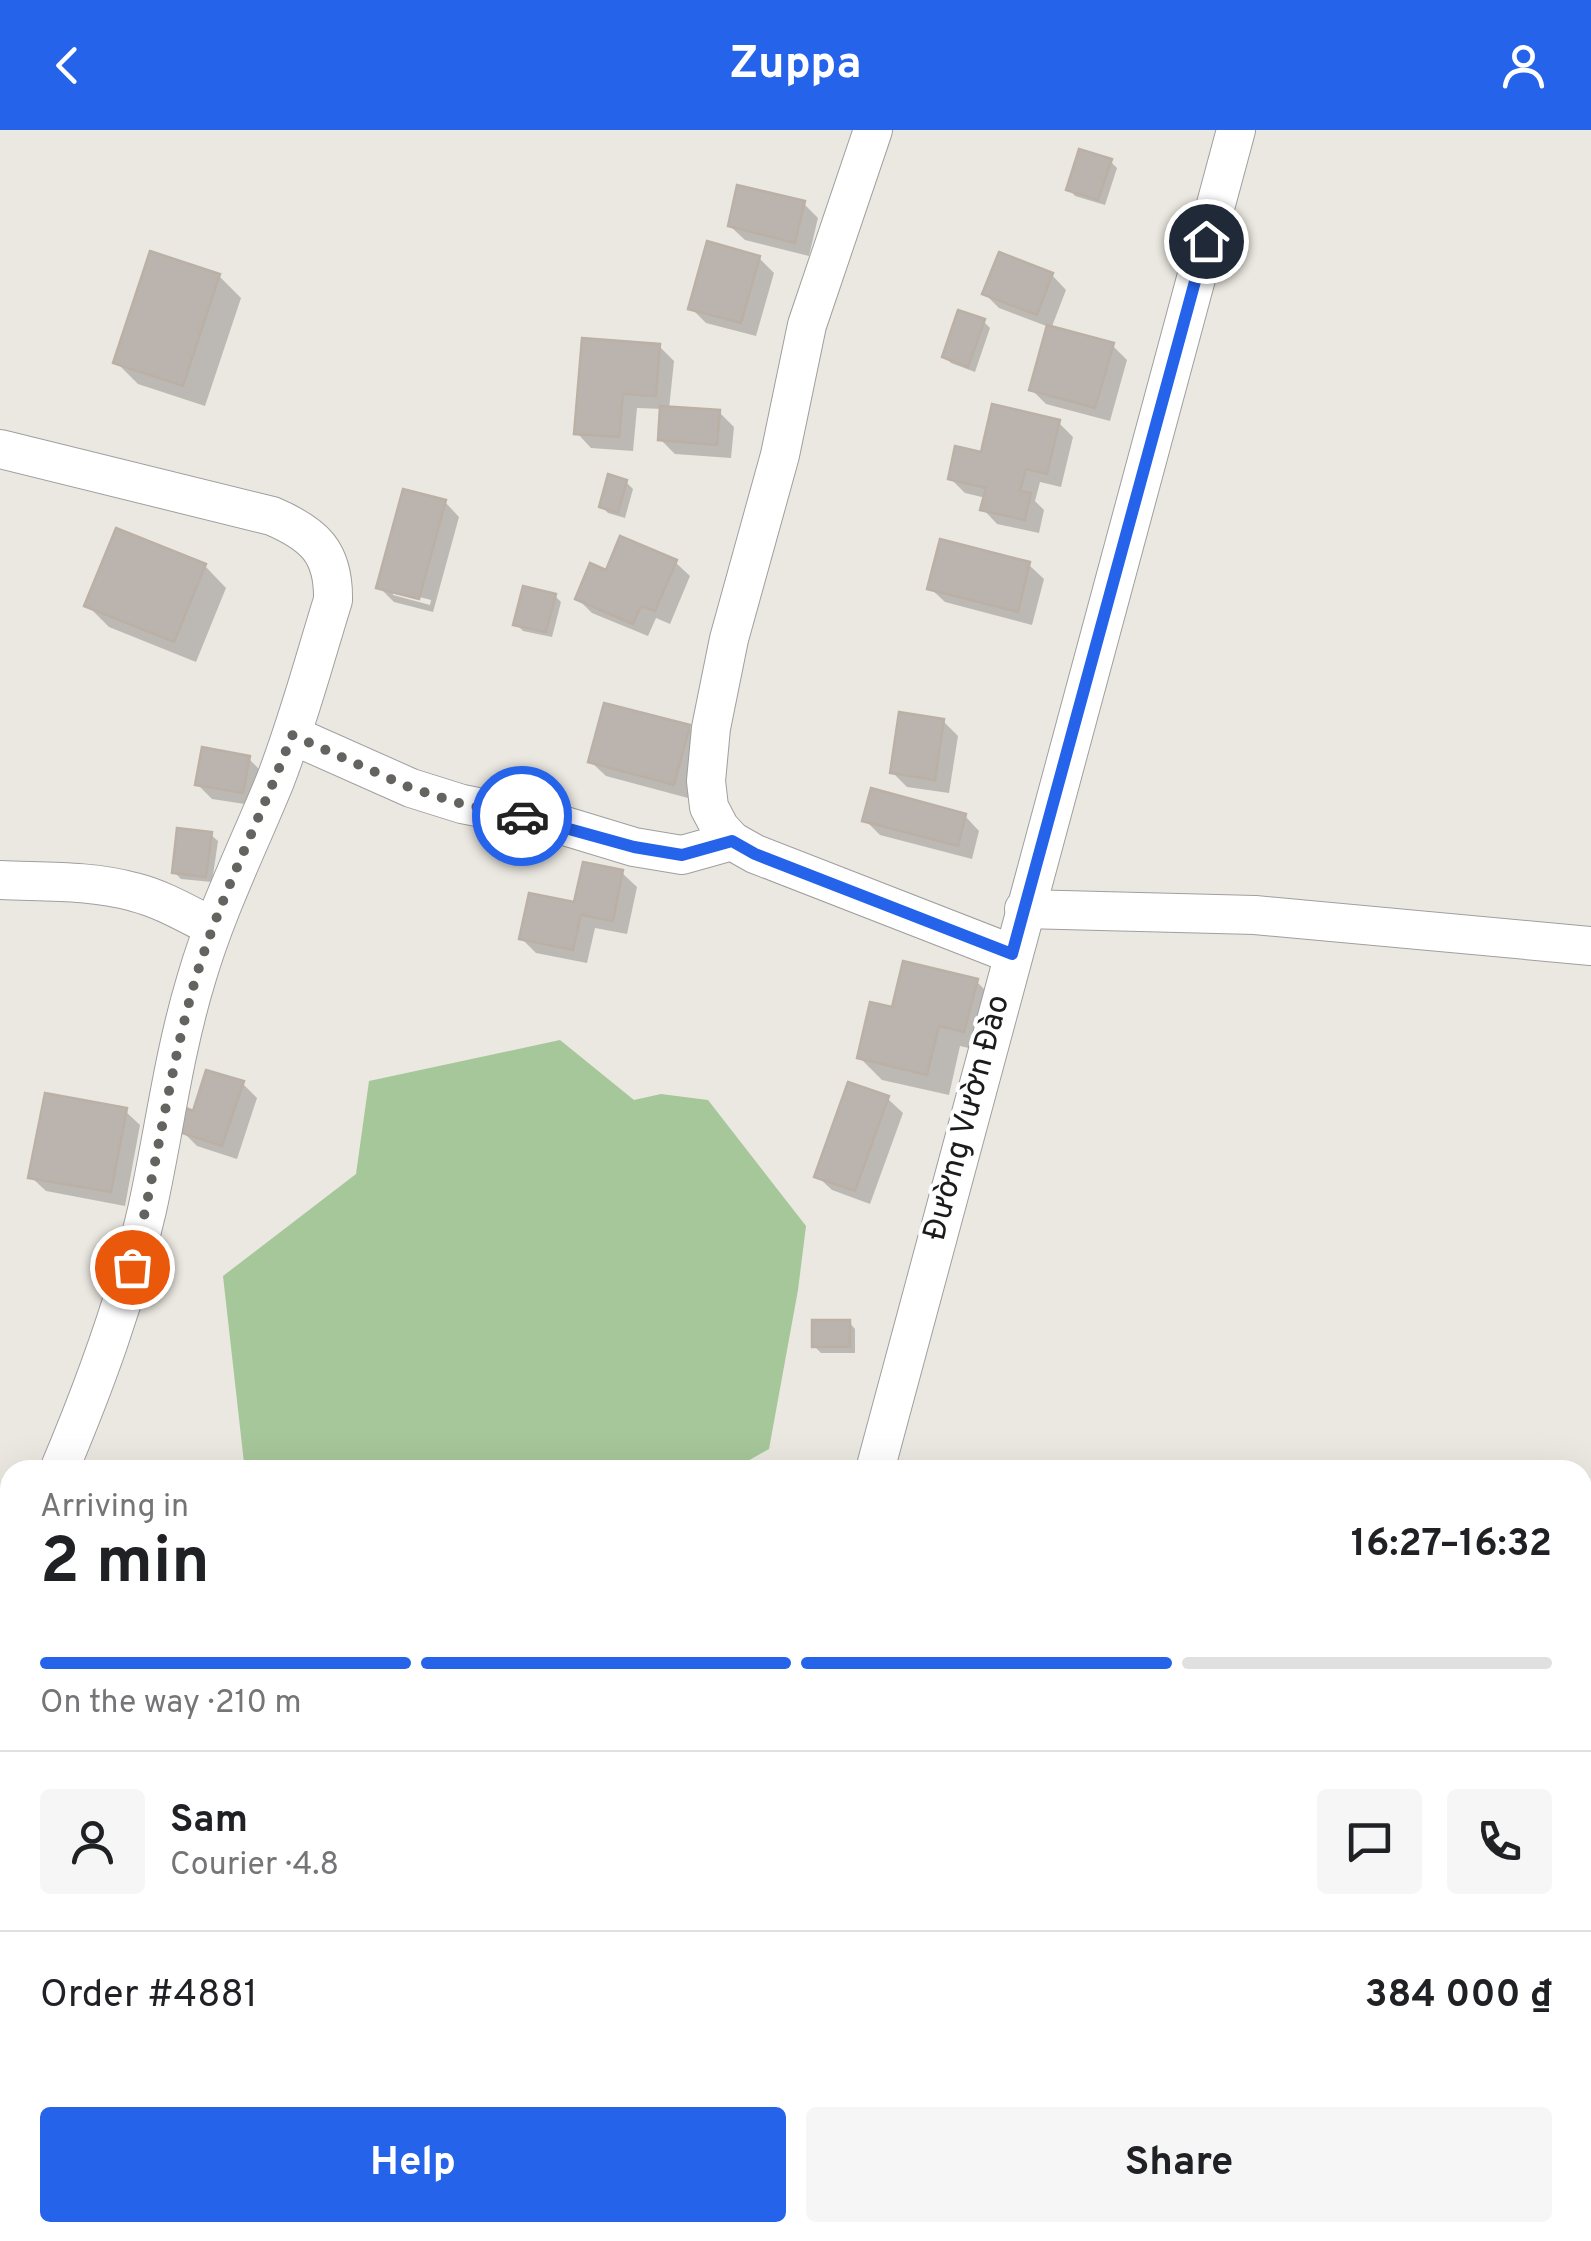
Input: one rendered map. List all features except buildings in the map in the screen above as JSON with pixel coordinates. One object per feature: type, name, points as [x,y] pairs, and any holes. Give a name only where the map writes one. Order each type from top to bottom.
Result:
[{"type":"street","points":[[873,130],[807,325],[780,455],[729,639],[711,728],[706,781],[710,807],[720,828],[732,841],[755,854],[1012,954]]},
{"type":"street","name":"Đường Vườn Đào","points":[[878,1460],[1236,130]]},
{"type":"street","points":[[0,449],[272,516],[310,537],[326,555],[333,577],[332,600],[292,735],[213,927],[174,1060],[147,1208],[125,1297],[63,1460]]},
{"type":"street","points":[[292,735],[411,788],[462,804],[545,820],[634,847],[682,855],[732,841]]},
{"type":"street","points":[[0,880],[97,885],[132,891],[213,927]]},
{"type":"street","points":[[1024,909],[1256,915],[1591,946]]},
{"type":"green space","points":[[560,1040],[634,1100],[661,1094],[708,1100],[806,1226],[769,1449],[750,1460],[244,1460],[223,1276],[356,1174],[369,1081]]},
{"type":"way so far","points":[[132,1267],[174,1060],[196,980],[213,927],[292,735],[411,788],[462,804],[522,816]]},
{"type":"route","points":[[522,816],[634,847],[682,855],[732,841],[755,854],[1012,954],[1206,241]]}]
